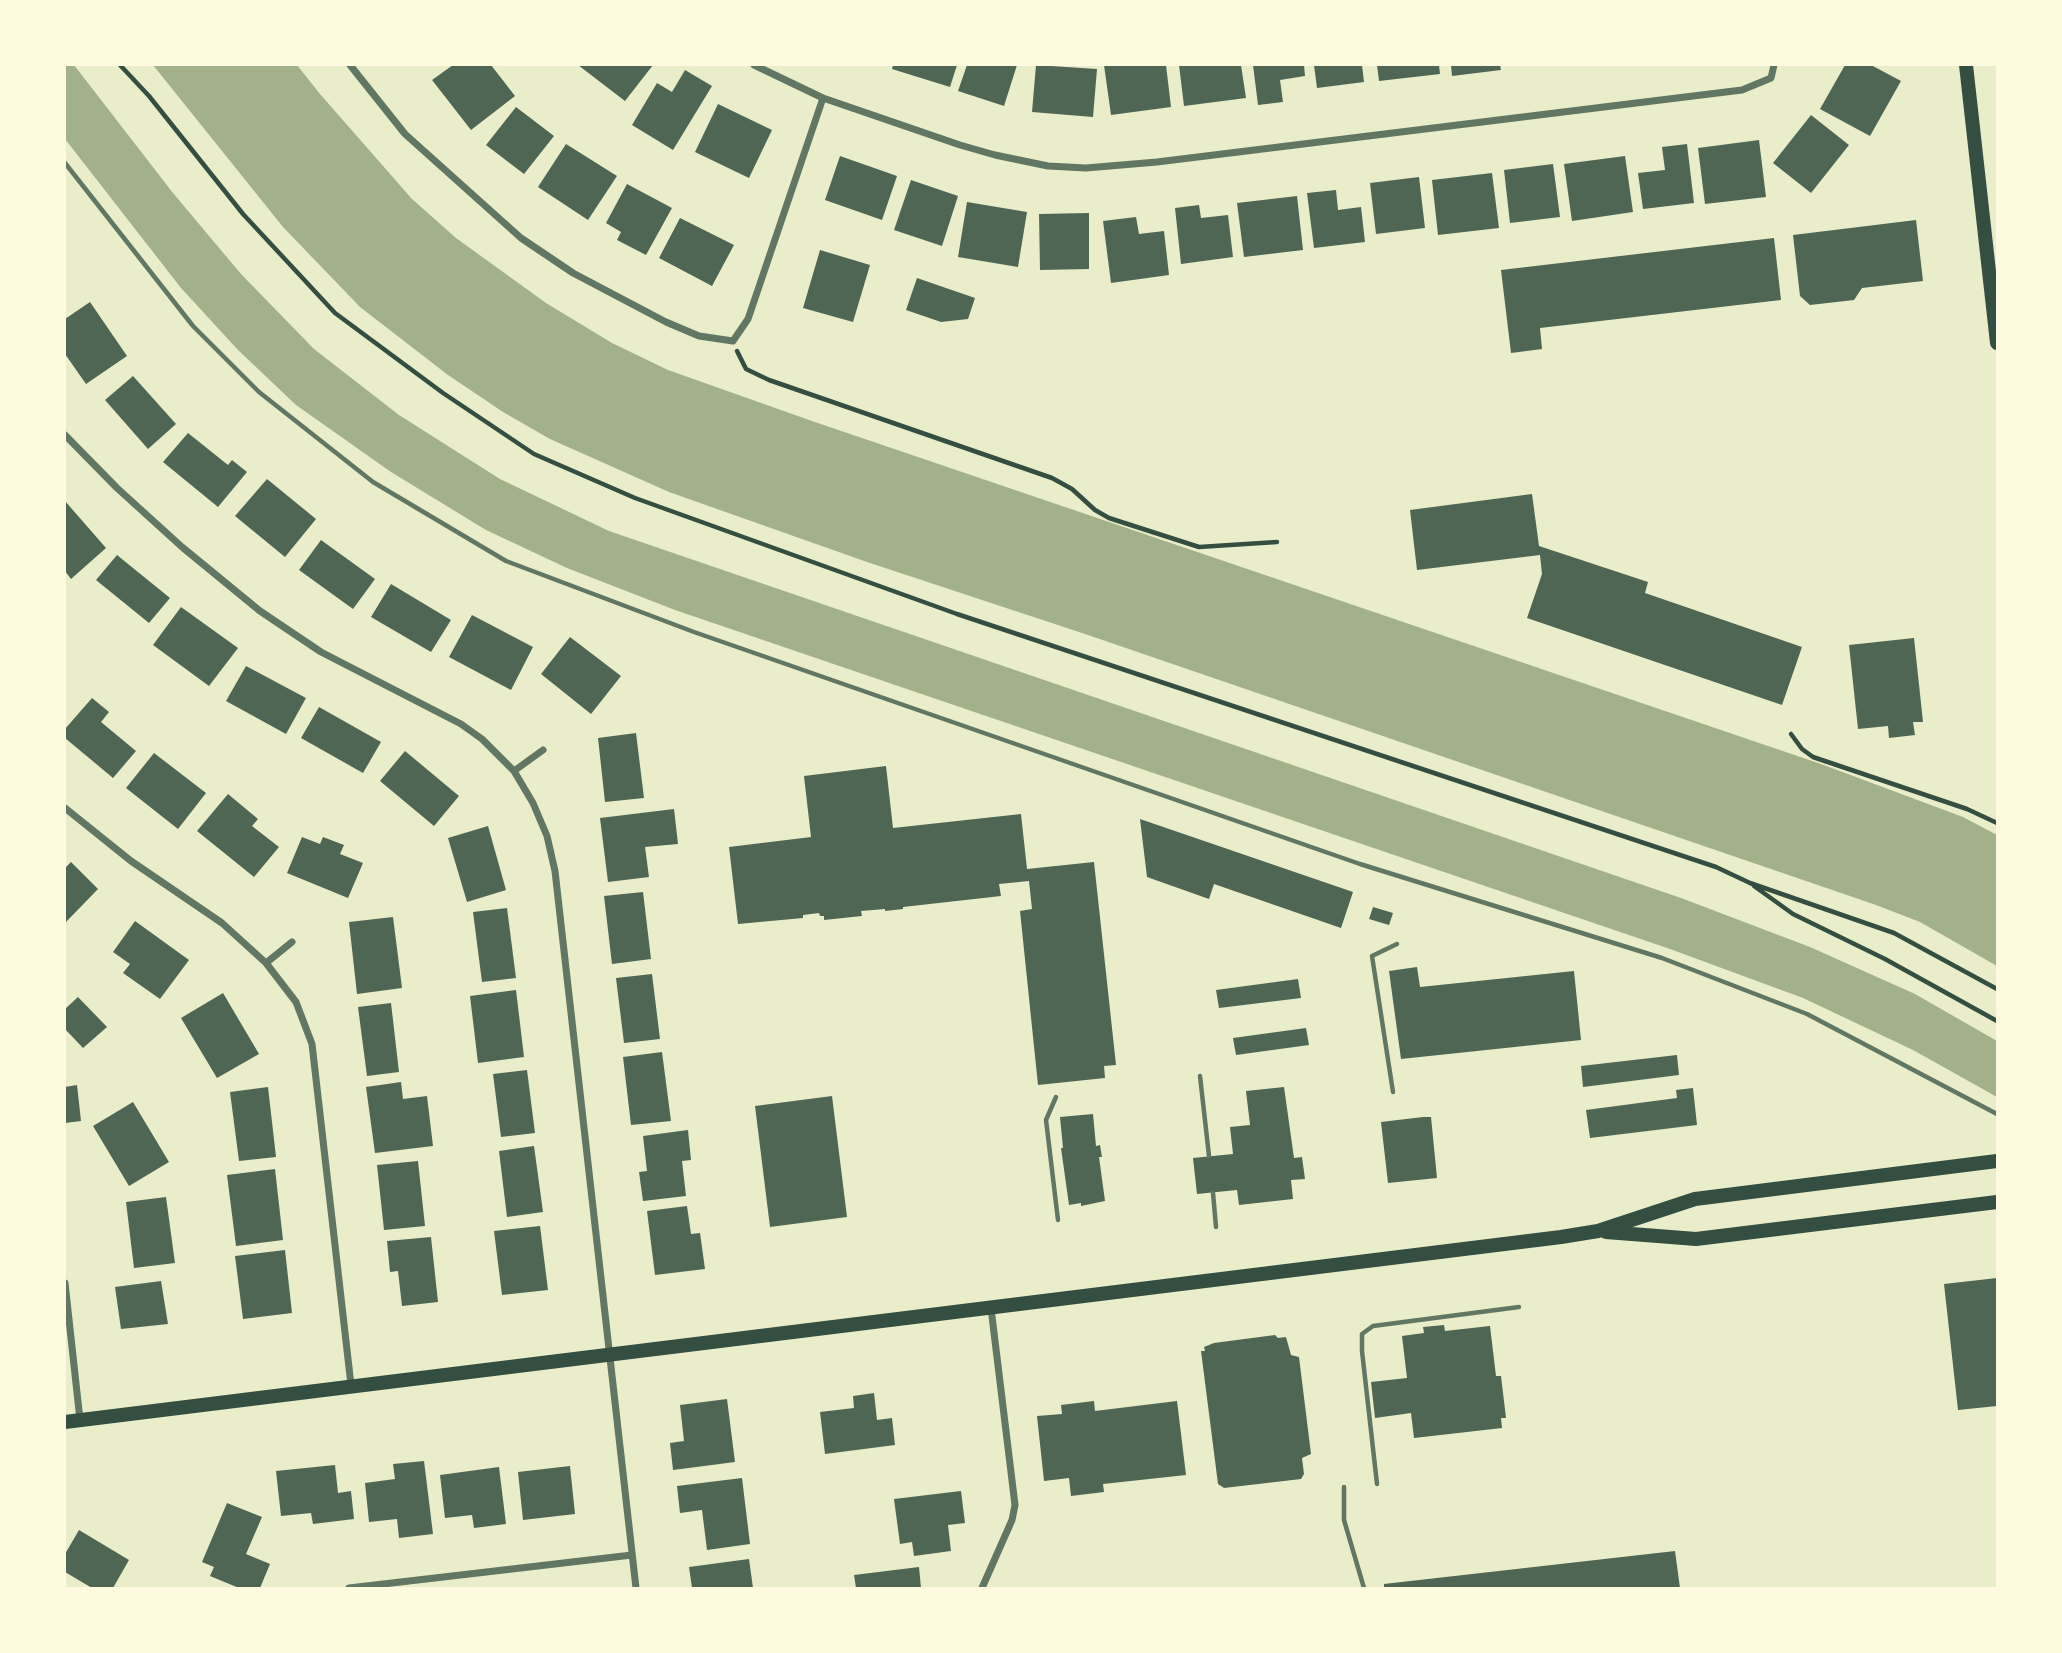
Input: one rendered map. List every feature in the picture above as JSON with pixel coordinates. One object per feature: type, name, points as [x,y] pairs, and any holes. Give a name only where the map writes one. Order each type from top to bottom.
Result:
[{"type":"main road","points":[[1966,65],[1997,343]]},
{"type":"main road","points":[[72,1421],[1598,1231],[1695,1199],[1997,1161]]},
{"type":"main road","points":[[1598,1231],[1696,1240],[1997,1202]]},
{"type":"street","points":[[350,65],[405,134],[521,238],[573,273],[666,322],[699,336],[733,341],[748,319],[823,98]]},
{"type":"street","points":[[754,65],[823,98],[995,155],[1048,166],[1086,168],[1742,90],[1771,78],[1774,65]]},
{"type":"street","points":[[66,439],[182,547],[260,611],[321,652],[461,724],[482,739],[514,771],[533,803],[547,836],[555,871],[636,1588]]},
{"type":"street","points":[[514,771],[543,750]]},
{"type":"street","points":[[65,808],[131,861],[222,923],[266,962],[296,1002],[312,1044],[351,1385]]},
{"type":"street","points":[[266,962],[292,942]]},
{"type":"street","points":[[65,1283],[72,1421]]},
{"type":"street","points":[[982,1588],[1016,1505],[991,1308]]},
{"type":"street","points":[[349,1588],[632,1555]]},
{"type":"lane","points":[[65,163],[193,326],[258,392],[373,482],[506,561],[694,632],[1347,859],[1662,958],[1807,1014],[1997,1114]]},
{"type":"lane","points":[[1393,1092],[1373,956],[1397,944]]},
{"type":"lane","points":[[1200,1076],[1209,1156]]},
{"type":"lane","points":[[1056,1097],[1046,1120],[1058,1220]]},
{"type":"lane","points":[[1213,1193],[1216,1227]]},
{"type":"lane","points":[[1377,1484],[1362,1334],[1373,1326],[1519,1307]]},
{"type":"lane","points":[[1344,1487],[1344,1520],[1364,1588]]},
{"type":"path","points":[[120,65],[149,96],[243,214],[335,313],[443,393],[534,454],[635,498],[957,614],[1716,867],[1750,883],[1894,933],[1997,989]]},
{"type":"path","points":[[733,341],[746,369],[769,380],[1052,478],[1072,489],[1095,510],[1109,518],[1199,547],[1278,542]]},
{"type":"path","points":[[1791,734],[1802,749],[1813,757],[1967,809],[1997,823]]},
{"type":"path","points":[[1750,883],[1793,914],[1885,959],[1997,1021]]},
{"type":"shaded area","points":[[65,65],[74,65],[173,193],[241,274],[314,349],[399,415],[500,479],[609,531],[1681,898],[1810,947],[1915,994],[1997,1041],[1997,1097],[1913,1050],[1803,998],[1670,949],[675,610],[567,568],[486,530],[391,472],[296,405],[238,350],[181,288],[65,139]]},
{"type":"shaded area","points":[[153,65],[297,65],[412,199],[456,238],[546,303],[612,343],[668,370],[1821,764],[1963,817],[1997,835],[1997,966],[1920,922],[1876,905],[867,562],[669,492],[550,439],[503,412],[448,375],[360,307],[283,227]]},
{"type":"building","points":[[453,65],[491,65],[515,96],[471,130],[432,80]]},
{"type":"building","points":[[578,65],[653,65],[625,101]]},
{"type":"building","points":[[893,65],[957,65],[950,87],[892,69]]},
{"type":"building","points":[[967,65],[1017,65],[1004,106],[958,91]]},
{"type":"building","points":[[1036,65],[1097,69],[1093,117],[1032,112]]},
{"type":"building","points":[[1104,65],[1166,65],[1171,107],[1111,115]]},
{"type":"building","points":[[1179,65],[1241,65],[1246,98],[1184,106]]},
{"type":"building","points":[[1253,65],[1304,65],[1305,76],[1280,80],[1283,102],[1258,105]]},
{"type":"building","points":[[1314,65],[1362,65],[1364,82],[1317,88]]},
{"type":"building","points":[[1377,65],[1439,65],[1440,74],[1379,81]]},
{"type":"building","points":[[1451,65],[1500,65],[1501,70],[1452,76]]},
{"type":"building","points":[[1845,65],[1871,65],[1901,81],[1870,136],[1820,109]]},
{"type":"building","points":[[685,70],[712,86],[673,150],[632,125],[657,83],[672,92]]},
{"type":"building","points":[[718,104],[772,130],[749,178],[695,152]]},
{"type":"building","points":[[516,107],[554,136],[524,174],[486,145]]},
{"type":"building","points":[[1811,115],[1849,145],[1811,193],[1773,163]]},
{"type":"building","points":[[1759,140],[1766,197],[1705,204],[1698,148]]},
{"type":"building","points":[[566,144],[617,176],[588,220],[538,187]]},
{"type":"building","points":[[1687,144],[1694,203],[1643,209],[1638,173],[1665,170],[1662,147]]},
{"type":"building","points":[[840,156],[897,176],[882,220],[825,200]]},
{"type":"building","points":[[1625,156],[1633,212],[1572,221],[1564,164]]},
{"type":"building","points":[[1553,164],[1560,217],[1510,223],[1504,170]]},
{"type":"building","points":[[1492,173],[1499,228],[1438,235],[1432,180]]},
{"type":"building","points":[[1419,177],[1425,228],[1376,234],[1370,183]]},
{"type":"building","points":[[911,180],[958,196],[942,246],[894,230]]},
{"type":"building","points":[[627,184],[672,208],[646,255],[617,240],[621,232],[606,223]]},
{"type":"building","points":[[1336,190],[1338,210],[1361,207],[1365,242],[1314,248],[1307,193]]},
{"type":"building","points":[[1297,196],[1303,250],[1244,257],[1237,203]]},
{"type":"building","points":[[967,202],[1027,212],[1018,267],[958,257]]},
{"type":"building","points":[[1199,205],[1201,218],[1228,215],[1233,257],[1181,264],[1175,208]]},
{"type":"building","points":[[1089,213],[1089,269],[1040,270],[1039,214]]},
{"type":"building","points":[[1136,217],[1139,234],[1164,231],[1169,275],[1111,283],[1103,221]]},
{"type":"building","points":[[680,218],[734,245],[712,286],[659,258]]},
{"type":"building","points":[[1916,220],[1923,281],[1862,288],[1854,300],[1810,305],[1800,296],[1793,235]]},
{"type":"building","points":[[1774,238],[1781,300],[1540,328],[1542,349],[1511,353],[1501,270]]},
{"type":"building","points":[[820,250],[870,265],[853,322],[803,308]]},
{"type":"building","points":[[917,278],[975,298],[968,319],[941,322],[906,310]]},
{"type":"building","points":[[90,302],[127,356],[86,384],[65,354],[65,319]]},
{"type":"building","points":[[133,376],[176,424],[148,449],[105,400]]},
{"type":"building","points":[[188,433],[228,465],[232,460],[247,472],[218,507],[163,462]]},
{"type":"building","points":[[267,479],[316,519],[285,557],[235,516]]},
{"type":"building","points":[[1532,494],[1539,546],[1648,582],[1645,593],[1802,647],[1782,705],[1527,618],[1542,574],[1540,555],[1417,570],[1410,510]]},
{"type":"building","points":[[65,501],[106,548],[71,579],[65,571]]},
{"type":"building","points":[[321,540],[375,579],[353,609],[299,570]]},
{"type":"building","points":[[117,555],[170,598],[149,623],[96,580]]},
{"type":"building","points":[[391,584],[451,620],[431,652],[371,617]]},
{"type":"building","points":[[181,607],[238,648],[209,686],[153,645]]},
{"type":"building","points":[[472,615],[533,647],[511,690],[449,657]]},
{"type":"building","points":[[570,637],[621,676],[591,714],[541,674]]},
{"type":"building","points":[[1914,638],[1923,722],[1913,722],[1915,735],[1889,738],[1888,726],[1858,729],[1849,645]]},
{"type":"building","points":[[246,666],[306,698],[286,734],[226,701]]},
{"type":"building","points":[[92,698],[109,712],[101,722],[136,751],[113,778],[65,738],[65,729]]},
{"type":"building","points":[[319,707],[381,742],[363,773],[301,738]]},
{"type":"building","points":[[636,733],[644,798],[605,802],[598,738]]},
{"type":"building","points":[[405,751],[459,796],[434,826],[380,781]]},
{"type":"building","points":[[154,753],[206,793],[178,829],[126,788]]},
{"type":"building","points":[[886,766],[893,828],[1021,814],[1027,869],[1094,862],[1116,1065],[1104,1066],[1105,1078],[1038,1085],[1020,911],[1032,909],[1029,881],[999,884],[1001,896],[885,911],[861,911],[862,916],[824,920],[824,916],[819,913],[803,915],[803,918],[738,924],[729,847],[811,837],[804,776]]},
{"type":"building","points":[[228,794],[258,819],[252,826],[279,847],[254,877],[197,831]]},
{"type":"building","points":[[674,809],[678,844],[645,847],[649,877],[608,882],[600,818]]},
{"type":"building","points":[[1140,819],[1353,892],[1341,928],[1214,884],[1209,899],[1147,877]]},
{"type":"building","points":[[488,826],[506,890],[467,902],[448,838]]},
{"type":"building","points":[[302,837],[320,844],[323,837],[344,845],[340,854],[363,863],[348,898],[287,873]]},
{"type":"building","points":[[71,862],[98,889],[65,923],[65,868]]},
{"type":"building","points":[[643,892],[651,959],[612,964],[604,896]]},
{"type":"building","points":[[1373,907],[1393,913],[1389,925],[1369,919]]},
{"type":"building","points":[[507,908],[516,978],[482,982],[473,912]]},
{"type":"building","points":[[393,917],[402,988],[357,994],[349,922]]},
{"type":"building","points":[[135,921],[189,960],[160,999],[123,973],[130,964],[113,952]]},
{"type":"building","points":[[1417,967],[1420,987],[1574,971],[1581,1040],[1401,1059],[1389,971]]},
{"type":"building","points":[[652,974],[660,1039],[624,1043],[616,978]]},
{"type":"building","points":[[1298,979],[1301,998],[1219,1008],[1216,990]]},
{"type":"building","points":[[516,990],[524,1057],[478,1063],[470,996]]},
{"type":"building","points":[[223,993],[259,1054],[217,1078],[181,1018]]},
{"type":"building","points":[[78,997],[107,1027],[83,1048],[65,1029],[65,1009]]},
{"type":"building","points":[[391,1003],[399,1072],[367,1076],[358,1007]]},
{"type":"building","points":[[1306,1028],[1309,1045],[1236,1055],[1233,1038]]},
{"type":"building","points":[[662,1052],[671,1121],[631,1125],[623,1057]]},
{"type":"building","points":[[1677,1055],[1679,1075],[1583,1087],[1581,1066]]},
{"type":"building","points":[[527,1070],[535,1133],[501,1137],[493,1074]]},
{"type":"building","points":[[401,1082],[403,1099],[427,1096],[433,1146],[375,1153],[366,1087]]},
{"type":"building","points":[[77,1085],[81,1121],[65,1123],[65,1087]]},
{"type":"building","points":[[268,1087],[276,1157],[239,1161],[230,1092]]},
{"type":"building","points":[[1284,1087],[1294,1158],[1302,1157],[1305,1179],[1291,1180],[1293,1199],[1239,1205],[1237,1190],[1197,1194],[1193,1158],[1233,1154],[1230,1127],[1250,1125],[1246,1091]]},
{"type":"building","points":[[1693,1088],[1697,1125],[1590,1138],[1586,1110],[1677,1098],[1676,1090]]},
{"type":"building","points":[[832,1096],[847,1217],[770,1227],[755,1106]]},
{"type":"building","points":[[133,1102],[169,1162],[129,1186],[93,1126]]},
{"type":"building","points":[[1093,1114],[1096,1146],[1100,1145],[1102,1157],[1099,1157],[1105,1201],[1081,1206],[1081,1203],[1069,1205],[1061,1148],[1060,1117]]},
{"type":"building","points":[[1431,1117],[1437,1178],[1388,1183],[1381,1122]]},
{"type":"building","points":[[688,1130],[691,1160],[682,1161],[686,1196],[643,1201],[639,1172],[647,1171],[643,1136]]},
{"type":"building","points":[[534,1146],[543,1212],[507,1217],[499,1151]]},
{"type":"building","points":[[418,1161],[425,1226],[384,1230],[377,1165]]},
{"type":"building","points":[[275,1169],[283,1240],[236,1246],[227,1175]]},
{"type":"building","points":[[166,1197],[175,1263],[134,1268],[126,1202]]},
{"type":"building","points":[[687,1206],[691,1234],[700,1233],[705,1269],[655,1275],[647,1211]]},
{"type":"building","points":[[540,1226],[548,1290],[502,1295],[494,1231]]},
{"type":"building","points":[[431,1237],[438,1302],[402,1306],[398,1271],[390,1272],[387,1241]]},
{"type":"building","points":[[285,1250],[292,1313],[243,1319],[235,1256]]},
{"type":"building","points":[[1997,1278],[1997,1406],[1958,1410],[1944,1284]]},
{"type":"building","points":[[161,1281],[168,1324],[121,1329],[115,1287]]},
{"type":"building","points":[[1444,1325],[1445,1331],[1490,1326],[1496,1376],[1501,1376],[1506,1418],[1501,1418],[1502,1428],[1414,1438],[1411,1413],[1375,1418],[1371,1382],[1407,1378],[1402,1336],[1424,1333],[1423,1327]]},
{"type":"building","points":[[1275,1335],[1278,1338],[1286,1337],[1291,1355],[1299,1357],[1311,1454],[1302,1458],[1304,1474],[1301,1479],[1224,1488],[1218,1484],[1201,1351],[1214,1343]]},
{"type":"building","points":[[874,1393],[877,1420],[892,1418],[895,1445],[825,1454],[820,1412],[854,1408],[853,1396]]},
{"type":"building","points":[[727,1399],[735,1462],[673,1470],[670,1443],[684,1441],[680,1405]]},
{"type":"building","points":[[1094,1401],[1095,1411],[1177,1401],[1186,1475],[1103,1484],[1104,1492],[1071,1496],[1069,1478],[1044,1481],[1037,1416],[1062,1414],[1061,1405]]},
{"type":"building","points":[[424,1461],[433,1534],[399,1538],[397,1519],[369,1522],[365,1483],[395,1479],[393,1464]]},
{"type":"building","points":[[335,1465],[338,1493],[351,1491],[354,1519],[313,1524],[311,1513],[281,1516],[276,1471]]},
{"type":"building","points":[[570,1466],[575,1514],[523,1520],[518,1472]]},
{"type":"building","points":[[499,1467],[506,1524],[474,1528],[472,1515],[445,1518],[440,1475]]},
{"type":"building","points":[[742,1478],[750,1544],[707,1550],[702,1510],[680,1513],[677,1486]]},
{"type":"building","points":[[961,1491],[965,1523],[948,1525],[951,1551],[914,1556],[912,1542],[900,1544],[894,1499]]},
{"type":"building","points":[[227,1503],[262,1517],[246,1554],[270,1564],[260,1588],[239,1588],[210,1576],[214,1567],[202,1562]]},
{"type":"building","points":[[79,1530],[129,1560],[113,1588],[92,1588],[65,1572],[65,1554]]},
{"type":"building","points":[[1675,1551],[1680,1588],[1384,1588],[1384,1584]]},
{"type":"building","points":[[749,1559],[753,1588],[692,1588],[689,1567]]},
{"type":"building","points":[[919,1567],[921,1588],[856,1588],[854,1575]]}]
